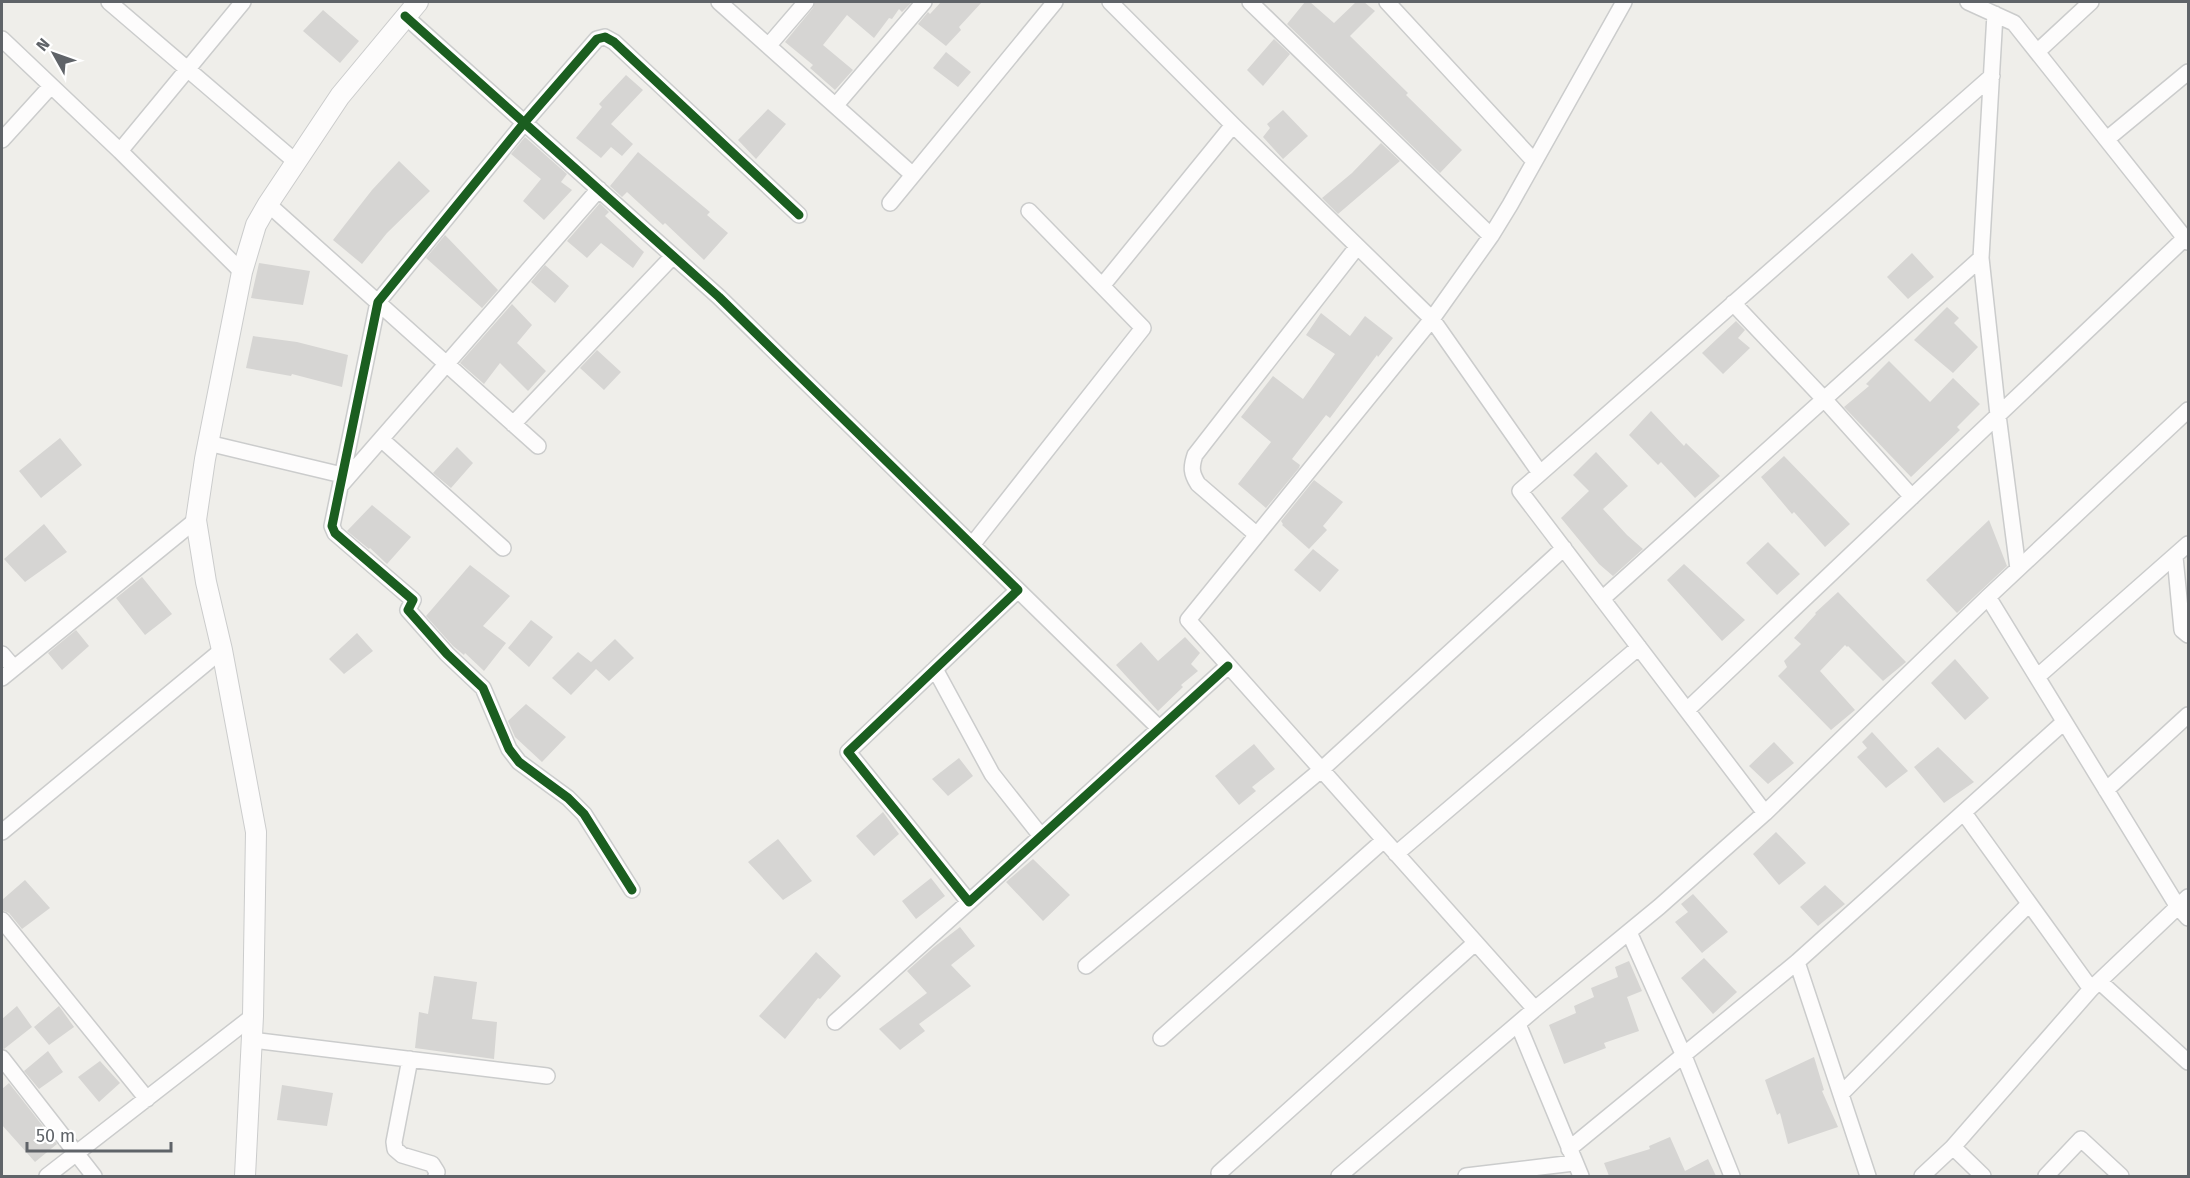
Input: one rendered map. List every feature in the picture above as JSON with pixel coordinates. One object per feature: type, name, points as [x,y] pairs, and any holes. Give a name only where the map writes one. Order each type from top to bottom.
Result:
[{"type":"street","points":[[109,2],[296,162]]},
{"type":"street","points":[[120,151],[243,2]]},
{"type":"street","points":[[719,2],[913,175]]},
{"type":"street","points":[[769,45],[806,2]]},
{"type":"street","points":[[836,105],[924,2]]},
{"type":"street","points":[[890,203],[1055,2]]},
{"type":"street","points":[[1110,2],[1431,319],[1540,473]]},
{"type":"street","points":[[1250,2],[1491,236]]},
{"type":"street","points":[[1386,2],[1534,160]]},
{"type":"street","points":[[1535,1009],[1188,620],[1431,319],[1491,236],[1624,2]]},
{"type":"street","points":[[1687,710],[1998,415],[2187,240],[2014,23],[1968,2]]},
{"type":"street","points":[[2037,52],[2091,2]]},
{"type":"street","points":[[245,1176],[253,1016],[256,832],[222,650],[206,582],[197,513],[242,272],[256,225],[340,96],[412,9],[525,123],[719,297],[1159,728]]},
{"type":"street","points":[[1995,14],[1981,258],[2018,569]]},
{"type":"street","points":[[632,890],[584,814],[568,798],[514,756],[483,688],[447,654],[408,610],[413,600],[335,533],[332,526],[333,517],[378,302],[525,123],[597,39],[605,37],[614,42],[799,215]]},
{"type":"street","points":[[2,39],[120,151],[242,272]]},
{"type":"street","points":[[2107,139],[2188,72]]},
{"type":"street","points":[[1765,813],[1520,491],[1992,76]]},
{"type":"street","points":[[2,140],[51,86]]},
{"type":"street","points":[[1102,286],[1233,125]]},
{"type":"street","points":[[342,480],[381,439],[599,189]]},
{"type":"street","points":[[268,204],[538,446]]},
{"type":"street","points":[[972,545],[1143,327],[1029,211]]},
{"type":"street","points":[[1257,535],[1198,484],[1192,476],[1191,466],[1195,455],[1357,247]]},
{"type":"street","points":[[513,424],[673,256]]},
{"type":"street","points":[[1602,599],[1981,258]]},
{"type":"street","points":[[1734,303],[1912,496]]},
{"type":"street","points":[[1340,1176],[1535,1009],[1629,932],[1765,813],[1988,597],[2188,410]]},
{"type":"street","points":[[381,439],[503,549]]},
{"type":"street","points":[[207,451],[342,480]]},
{"type":"street","points":[[2,654],[8,673],[197,513]]},
{"type":"street","points":[[2037,677],[2188,544]]},
{"type":"street","points":[[1086,966],[1321,770],[1564,548]]},
{"type":"street","points":[[2175,556],[2182,630],[2188,635]]},
{"type":"street","points":[[969,902],[848,752],[1018,590]]},
{"type":"street","points":[[1922,1176],[1953,1147],[2096,986],[2185,907],[2106,790],[1988,597]]},
{"type":"street","points":[[1396,854],[1638,646]]},
{"type":"street","points":[[2,832],[222,650]]},
{"type":"street","points":[[835,1022],[1228,666]]},
{"type":"street","points":[[935,669],[992,774],[1041,836]]},
{"type":"street","points":[[2106,790],[2188,715]]},
{"type":"street","points":[[1466,1176],[1575,1163],[1684,1056],[1797,962],[2064,722]]},
{"type":"street","points":[[1964,813],[2029,904],[2096,986],[2188,1062]]},
{"type":"street","points":[[1161,1038],[1384,840]]},
{"type":"street","points":[[1841,1094],[2029,904]]},
{"type":"street","points":[[2,920],[147,1099]]},
{"type":"street","points":[[1629,932],[1684,1056],[1732,1176]]},
{"type":"street","points":[[1220,1173],[1475,943]]},
{"type":"street","points":[[1797,962],[1868,1176]]},
{"type":"street","points":[[47,1176],[253,1016]]},
{"type":"street","points":[[1518,1024],[1575,1163]]},
{"type":"street","points":[[252,1040],[547,1076]]},
{"type":"street","points":[[2,1058],[94,1176]]},
{"type":"street","points":[[411,1059],[394,1142],[395,1149],[402,1155],[432,1164],[437,1172],[436,1176]]},
{"type":"street","points":[[2046,1176],[2081,1139],[2121,1176]]},
{"type":"street","points":[[1953,1147],[1983,1176]]},
{"type":"building","points":[[815,2],[912,2],[902,12],[899,9],[892,19],[889,18],[874,38],[847,15],[823,45],[853,70],[835,90],[810,68],[813,65],[785,42],[813,8]]},
{"type":"building","points":[[941,2],[982,2],[959,27],[961,30],[946,46],[918,24]]},
{"type":"building","points":[[1305,2],[1310,2],[1334,23],[1356,2],[1364,2],[1375,11],[1350,36],[1462,150],[1440,173],[1287,24]]},
{"type":"building","points":[[323,10],[359,41],[340,63],[303,31]]},
{"type":"building","points":[[1274,39],[1290,54],[1263,86],[1247,70]]},
{"type":"building","points":[[946,52],[971,72],[958,87],[933,68]]},
{"type":"building","points":[[626,75],[643,90],[611,124],[633,144],[622,156],[611,147],[601,158],[576,138],[602,107],[599,104]]},
{"type":"building","points":[[768,109],[786,124],[756,159],[738,140]]},
{"type":"building","points":[[1283,110],[1308,136],[1283,159],[1263,137],[1270,128],[1267,124]]},
{"type":"building","points":[[525,137],[567,174],[561,182],[572,190],[544,220],[523,201],[541,179],[511,154]]},
{"type":"building","points":[[1381,143],[1400,161],[1338,214],[1322,198],[1352,173]]},
{"type":"building","points":[[638,152],[710,212],[707,215],[728,233],[704,260],[665,223],[663,225],[627,192],[622,197],[610,186]]},
{"type":"building","points":[[399,161],[430,191],[387,233],[362,264],[333,240],[372,190]]},
{"type":"building","points":[[600,203],[609,212],[605,216],[644,252],[633,268],[601,243],[587,258],[567,241]]},
{"type":"building","points":[[445,235],[498,290],[482,308],[426,258]]},
{"type":"building","points":[[1912,253],[1934,277],[1908,299],[1887,277]]},
{"type":"building","points":[[259,263],[310,271],[303,305],[251,298]]},
{"type":"building","points":[[545,265],[569,286],[555,303],[531,282]]},
{"type":"building","points":[[512,304],[532,325],[517,343],[546,371],[528,391],[500,363],[484,384],[460,363]]},
{"type":"building","points":[[1947,307],[1959,318],[1954,323],[1978,347],[1953,373],[1914,340]]},
{"type":"building","points":[[1321,313],[1350,336],[1365,316],[1393,338],[1378,357],[1377,355],[1330,418],[1326,415],[1292,459],[1300,465],[1299,468],[1266,508],[1238,484],[1271,442],[1241,417],[1273,376],[1303,399],[1335,354],[1306,335]]},
{"type":"building","points":[[1736,321],[1745,330],[1738,338],[1750,348],[1723,374],[1702,353]]},
{"type":"building","points":[[253,336],[297,342],[348,355],[342,387],[292,374],[291,376],[246,368]]},
{"type":"building","points":[[597,350],[621,372],[604,390],[580,368]]},
{"type":"building","points":[[1889,361],[1930,402],[1953,378],[1980,404],[1957,427],[1960,430],[1911,477],[1844,407],[1869,386],[1866,384]]},
{"type":"building","points":[[1651,411],[1684,446],[1686,443],[1720,476],[1695,498],[1661,462],[1658,465],[1629,435]]},
{"type":"building","points":[[60,438],[82,465],[41,498],[19,471]]},
{"type":"building","points":[[457,447],[473,463],[451,488],[433,473]]},
{"type":"building","points":[[1596,452],[1628,486],[1603,509],[1643,549],[1613,576],[1599,564],[1561,518],[1589,491],[1573,475]]},
{"type":"building","points":[[1784,456],[1850,524],[1825,547],[1794,512],[1792,514],[1761,477]]},
{"type":"building","points":[[1314,480],[1343,502],[1323,526],[1327,530],[1309,549],[1282,525],[1281,521]]},
{"type":"building","points":[[372,505],[411,537],[387,564],[347,531]]},
{"type":"building","points":[[1989,520],[2007,566],[1957,613],[1926,580]]},
{"type":"building","points":[[44,524],[67,552],[25,582],[4,559]]},
{"type":"building","points":[[1768,542],[1800,574],[1777,595],[1746,563]]},
{"type":"building","points":[[1313,549],[1339,570],[1320,592],[1294,570]]},
{"type":"building","points":[[1684,564],[1745,620],[1722,641],[1667,580]]},
{"type":"building","points":[[470,565],[510,596],[483,626],[506,643],[484,671],[465,653],[464,655],[453,646],[426,616]]},
{"type":"building","points":[[142,577],[172,614],[145,635],[116,598]]},
{"type":"building","points":[[1838,592],[1906,662],[1883,681],[1845,645],[1820,671],[1855,710],[1831,730],[1778,676],[1787,667],[1784,661],[1801,644],[1794,638],[1815,613]]},
{"type":"building","points":[[531,620],[553,637],[529,667],[508,648]]},
{"type":"building","points":[[76,630],[89,646],[62,670],[48,653]]},
{"type":"building","points":[[357,633],[373,651],[344,674],[329,659]]},
{"type":"building","points":[[1185,637],[1200,653],[1191,664],[1198,671],[1181,685],[1183,687],[1158,711],[1116,665],[1141,642],[1158,661]]},
{"type":"building","points":[[615,639],[634,658],[609,681],[596,669],[571,695],[552,678],[578,652],[591,662]]},
{"type":"building","points":[[1955,659],[1989,698],[1965,720],[1931,683]]},
{"type":"building","points":[[526,704],[566,737],[542,762],[515,737],[508,721]]},
{"type":"building","points":[[1872,732],[1908,771],[1886,788],[1857,757],[1867,748],[1862,742]]},
{"type":"building","points":[[1774,742],[1794,763],[1768,784],[1749,766]]},
{"type":"building","points":[[1254,744],[1275,769],[1252,787],[1256,791],[1239,805],[1215,776]]},
{"type":"building","points":[[1938,747],[1974,782],[1944,803],[1914,767]]},
{"type":"building","points":[[959,758],[973,776],[948,796],[932,779]]},
{"type":"building","points":[[883,812],[899,834],[874,856],[856,836]]},
{"type":"building","points":[[1776,832],[1806,863],[1779,885],[1753,854]]},
{"type":"building","points":[[778,839],[812,881],[783,900],[748,862]]},
{"type":"building","points":[[1033,859],[1070,895],[1043,921],[1006,882]]},
{"type":"building","points":[[931,878],[945,896],[916,919],[902,901]]},
{"type":"building","points":[[25,880],[50,908],[22,929],[9,913],[2,910],[2,900]]},
{"type":"building","points":[[1825,885],[1845,904],[1818,926],[1800,907]]},
{"type":"building","points":[[1693,894],[1728,932],[1702,953],[1675,922],[1688,912],[1681,904]]},
{"type":"building","points":[[960,927],[975,946],[951,965],[971,986],[919,1024],[925,1031],[900,1050],[879,1029],[927,993],[907,971]]},
{"type":"building","points":[[816,952],[841,976],[820,999],[818,998],[785,1039],[759,1016]]},
{"type":"building","points":[[1704,958],[1737,992],[1713,1014],[1681,978]]},
{"type":"building","points":[[1629,961],[1642,991],[1627,997],[1639,1031],[1604,1043],[1606,1048],[1564,1064],[1549,1025],[1576,1013],[1574,1006],[1594,997],[1591,988],[1618,977],[1615,967]]},
{"type":"building","points":[[434,976],[477,982],[472,1019],[497,1022],[494,1059],[415,1048],[419,1012],[428,1014]]},
{"type":"building","points":[[17,1006],[32,1027],[4,1049],[2,1048],[2,1019]]},
{"type":"building","points":[[59,1006],[74,1027],[49,1045],[34,1027]]},
{"type":"building","points":[[48,1051],[63,1072],[39,1089],[24,1071]]},
{"type":"building","points":[[1814,1057],[1824,1090],[1822,1091],[1838,1127],[1788,1144],[1780,1113],[1777,1115],[1765,1080]]},
{"type":"building","points":[[100,1061],[120,1083],[99,1102],[78,1077]]},
{"type":"building","points":[[9,1083],[57,1144],[35,1162],[2,1125],[2,1089]]},
{"type":"building","points":[[282,1085],[333,1093],[327,1126],[277,1120]]},
{"type":"building","points":[[1670,1137],[1685,1171],[1708,1159],[1716,1176],[1609,1176],[1604,1163],[1650,1149],[1649,1146]]},
{"type":"cycle path","points":[[405,16],[719,297],[1018,590],[848,752],[969,902],[1228,666]]},
{"type":"cycle path","points":[[632,890],[584,814],[568,798],[519,762],[509,749],[483,688],[447,654],[408,610],[413,600],[335,533],[332,526],[378,302],[524,123],[597,39],[605,37],[614,42],[799,215]]}]
